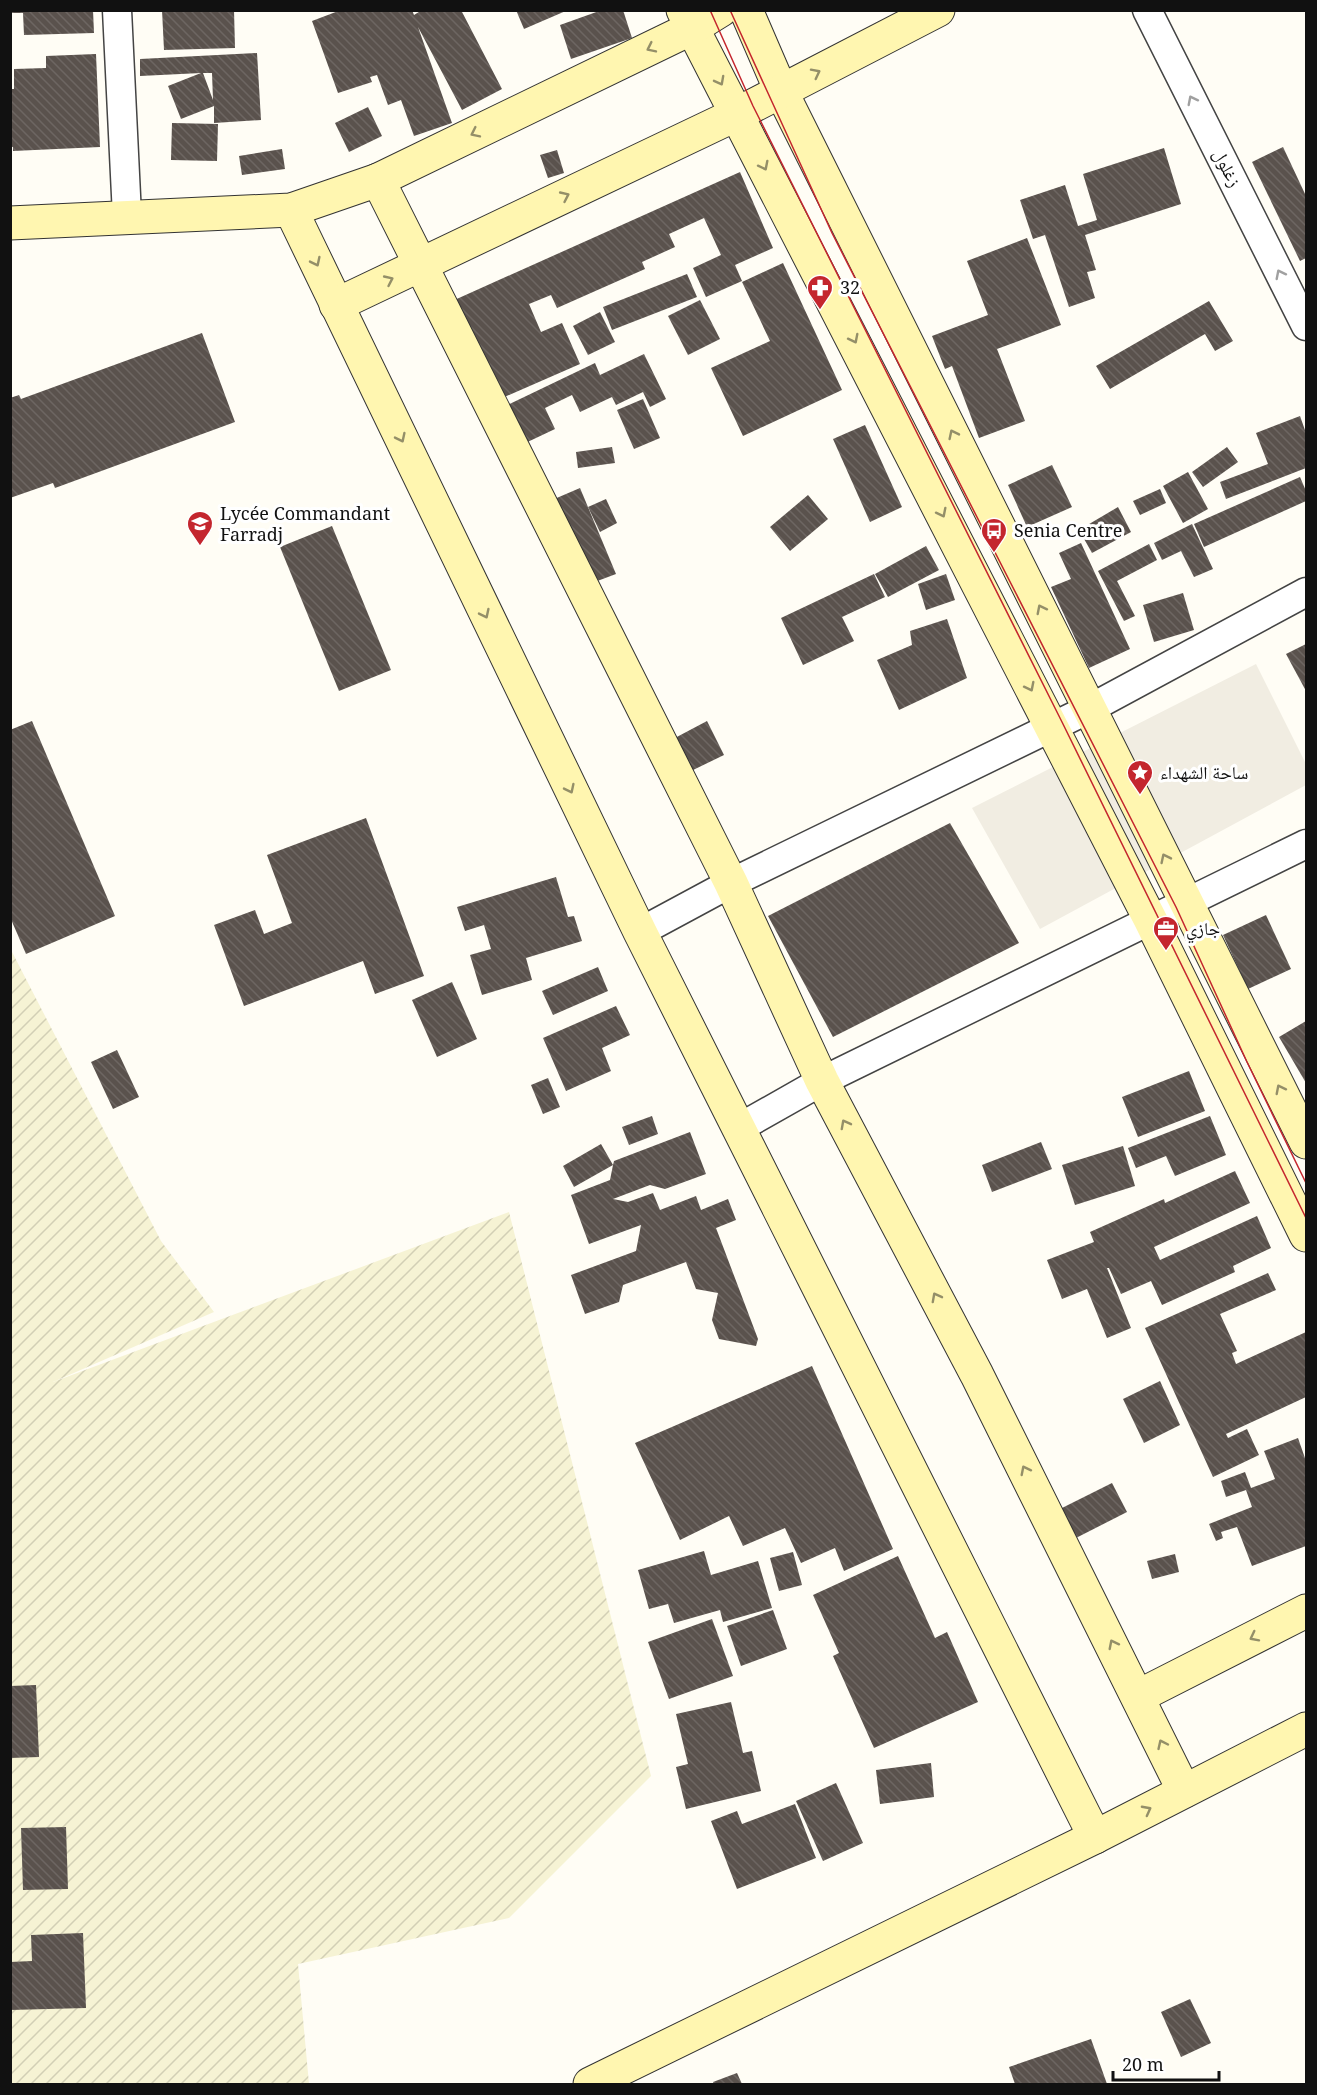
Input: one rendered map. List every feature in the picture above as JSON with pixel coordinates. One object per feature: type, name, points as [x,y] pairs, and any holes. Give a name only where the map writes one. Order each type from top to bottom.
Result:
[{"type":"main road","points":[[10,223],[291,210],[378,180],[688,19],[721,10]]},
{"type":"main road","points":[[746,10],[781,91],[1306,1142]]},
{"type":"main road","points":[[336,305],[737,114],[938,10]]},
{"type":"main road","points":[[688,19],[1150,919],[1306,1235]]},
{"type":"main road","points":[[378,180],[419,266],[731,883],[822,1081],[977,1375],[1139,1696],[1184,1791]]},
{"type":"main road","points":[[291,210],[640,932],[1095,1837]]},
{"type":"main road","points":[[1139,1696],[1306,1611]]},
{"type":"main road","points":[[590,2085],[1095,1837],[1306,1729]]},
{"type":"street","points":[[117,10],[127,216]]},
{"type":"street","name":"زغلول","points":[[1147,10],[1306,326]]},
{"type":"street","points":[[640,932],[731,883],[1091,708],[1306,592]]},
{"type":"street","points":[[739,1128],[822,1081],[1306,844]]},
{"type":"shaded area","name":"ساحة الشهداء","points":[[1256,664],[1306,764],[1306,785],[1040,929],[972,808]]},
{"type":"shaded area","points":[[10,948],[161,1241],[214,1312],[53,1382],[509,1212],[651,1776],[509,1918],[298,1964],[309,2084],[11,2084]]},
{"type":"building","points":[[10,10],[93,10],[94,33],[24,35],[23,13],[10,13]]},
{"type":"building","points":[[162,10],[234,10],[235,48],[164,50]]},
{"type":"building","points":[[341,10],[412,10],[414,15],[422,10],[461,10],[502,89],[462,110],[418,27],[452,123],[414,136],[401,100],[388,105],[377,75],[370,77],[372,82],[338,93],[312,21]]},
{"type":"building","points":[[516,10],[568,10],[524,29]]},
{"type":"building","points":[[602,10],[623,10],[632,38],[571,59],[560,25]]},
{"type":"building","points":[[257,53],[261,120],[214,123],[214,106],[181,119],[168,86],[201,73],[140,76],[140,59]],"holes":[[[203,73],[212,73],[213,100]]]},
{"type":"building","points":[[96,54],[100,147],[13,151],[13,147],[10,147],[10,89],[14,89],[14,69],[46,68],[46,56]]},
{"type":"building","points":[[368,107],[382,136],[349,152],[335,123]]},
{"type":"building","points":[[172,123],[218,124],[217,161],[171,160]]},
{"type":"building","points":[[1283,147],[1306,196],[1306,258],[1300,261],[1252,162]]},
{"type":"building","points":[[1164,148],[1181,204],[1085,235],[1096,270],[1087,272],[1095,298],[1069,307],[1045,235],[1033,239],[1020,200],[1065,185],[1078,226],[1097,220],[1083,174]]},
{"type":"building","points":[[282,149],[285,169],[242,175],[239,156]]},
{"type":"building","points":[[557,150],[564,173],[548,178],[540,155]]},
{"type":"building","points":[[740,172],[773,248],[735,265],[742,281],[706,297],[693,268],[721,255],[704,218],[669,234],[675,247],[642,262],[645,269],[557,308],[551,295],[529,304],[541,332],[562,323],[580,364],[502,398],[450,302]]},
{"type":"building","points":[[1027,238],[1061,325],[997,349],[1025,421],[979,438],[952,366],[945,369],[932,336],[988,315],[967,261]]},
{"type":"building","points":[[783,263],[842,390],[743,436],[711,368],[770,341],[742,282]]},
{"type":"building","points":[[687,274],[697,297],[612,330],[603,307]]},
{"type":"building","points":[[700,300],[720,339],[688,355],[668,316]]},
{"type":"building","points":[[1209,301],[1233,341],[1215,351],[1205,334],[1110,389],[1096,366]]},
{"type":"building","points":[[600,312],[615,342],[588,355],[573,326]]},
{"type":"building","points":[[202,333],[235,422],[55,488],[53,483],[10,498],[10,398],[19,395],[21,399]]},
{"type":"building","points":[[644,354],[666,399],[650,407],[643,392],[616,405],[612,397],[580,412],[572,395],[545,408],[555,429],[517,447],[499,409],[595,363],[600,375]]},
{"type":"building","points":[[643,399],[660,438],[634,449],[617,410]]},
{"type":"building","points":[[1300,416],[1306,433],[1306,468],[1226,499],[1220,482],[1268,464],[1256,433]]},
{"type":"building","points":[[865,425],[902,507],[870,522],[833,439]]},
{"type":"building","points":[[612,447],[615,463],[578,468],[576,452]]},
{"type":"building","points":[[1227,447],[1238,462],[1203,487],[1192,472]]},
{"type":"building","points":[[1052,465],[1072,507],[1027,527],[1008,485]]},
{"type":"building","points":[[1188,472],[1208,509],[1183,523],[1163,486]]},
{"type":"building","points":[[1300,477],[1306,491],[1306,501],[1204,547],[1194,524]]},
{"type":"building","points":[[580,488],[616,574],[592,583],[552,500]]},
{"type":"building","points":[[1160,489],[1166,503],[1140,515],[1133,501]]},
{"type":"building","points":[[808,495],[828,519],[790,551],[770,527]]},
{"type":"building","points":[[606,499],[617,523],[600,532],[588,507]]},
{"type":"building","points":[[1118,507],[1131,532],[1092,553],[1079,530]]},
{"type":"building","points":[[1192,524],[1213,569],[1194,577],[1181,551],[1162,560],[1154,543]]},
{"type":"building","points":[[332,526],[391,670],[339,691],[280,547]]},
{"type":"building","points":[[1081,543],[1130,649],[1089,668],[1051,587],[1071,579],[1059,553]]},
{"type":"building","points":[[1149,544],[1157,560],[1117,581],[1135,616],[1124,621],[1098,571]]},
{"type":"building","points":[[926,546],[939,570],[888,597],[875,574]]},
{"type":"building","points":[[874,574],[885,597],[842,617],[854,641],[803,665],[781,618]]},
{"type":"building","points":[[946,574],[955,600],[926,610],[918,584]]},
{"type":"building","points":[[1183,593],[1194,630],[1154,642],[1143,605]]},
{"type":"building","points":[[947,619],[967,678],[899,710],[877,660],[912,645],[910,631]]},
{"type":"building","points":[[1306,644],[1306,691],[1286,654]]},
{"type":"building","points":[[32,721],[115,916],[26,954],[10,917],[10,730]]},
{"type":"building","points":[[707,721],[724,755],[691,771],[673,739]]},
{"type":"building","points":[[366,818],[424,976],[375,994],[363,961],[244,1006],[214,925],[255,910],[264,934],[292,923],[267,855]]},
{"type":"building","points":[[950,823],[1019,943],[833,1037],[768,916]]},
{"type":"building","points":[[556,877],[568,917],[574,916],[582,941],[526,958],[532,980],[482,995],[470,955],[491,949],[484,925],[465,931],[457,907]]},
{"type":"building","points":[[1266,915],[1291,969],[1248,989],[1223,935]]},
{"type":"building","points":[[598,967],[608,991],[553,1015],[542,991]]},
{"type":"building","points":[[452,982],[477,1039],[437,1057],[412,1000]]},
{"type":"building","points":[[616,1006],[630,1035],[602,1048],[611,1071],[566,1091],[543,1038]]},
{"type":"building","points":[[1306,1021],[1306,1083],[1279,1037]]},
{"type":"building","points":[[117,1050],[139,1097],[113,1109],[91,1062]]},
{"type":"building","points":[[1189,1071],[1205,1111],[1138,1137],[1122,1097]]},
{"type":"building","points":[[548,1078],[560,1107],[543,1114],[531,1085]]},
{"type":"building","points":[[652,1116],[658,1134],[629,1145],[622,1127]]},
{"type":"building","points":[[1210,1116],[1226,1155],[1175,1176],[1166,1156],[1136,1168],[1128,1148]]},
{"type":"building","points":[[690,1132],[706,1174],[665,1189],[650,1185],[613,1199],[628,1202],[653,1193],[660,1210],[696,1196],[701,1210],[728,1199],[736,1220],[716,1228],[758,1339],[756,1346],[719,1339],[712,1320],[718,1293],[696,1289],[686,1262],[623,1285],[619,1302],[585,1314],[571,1275],[636,1251],[641,1225],[589,1244],[571,1195],[610,1180],[614,1161]]},
{"type":"building","points":[[1041,1142],[1052,1169],[992,1192],[982,1165]]},
{"type":"building","points":[[601,1144],[613,1165],[574,1187],[563,1166]]},
{"type":"building","points":[[1123,1146],[1135,1186],[1075,1205],[1062,1165]]},
{"type":"building","points":[[1235,1171],[1250,1203],[1154,1247],[1160,1260],[1257,1216],[1271,1248],[1233,1266],[1235,1272],[1162,1305],[1151,1281],[1121,1294],[1107,1268],[1131,1328],[1107,1338],[1087,1289],[1062,1299],[1047,1260],[1094,1242],[1090,1232],[1164,1199],[1165,1203]]},
{"type":"building","points":[[1268,1273],[1276,1290],[1220,1314],[1237,1351],[1232,1353],[1236,1364],[1306,1332],[1306,1397],[1226,1434],[1228,1438],[1247,1429],[1259,1455],[1213,1477],[1145,1328]]},
{"type":"building","points":[[812,1366],[893,1549],[844,1571],[835,1548],[801,1563],[785,1528],[743,1546],[729,1516],[680,1540],[635,1443]]},
{"type":"building","points":[[1160,1381],[1180,1425],[1144,1443],[1123,1399]]},
{"type":"building","points":[[1298,1438],[1306,1461],[1306,1546],[1252,1566],[1237,1527],[1221,1532],[1223,1538],[1216,1541],[1209,1524],[1252,1507],[1246,1490],[1226,1497],[1221,1481],[1245,1472],[1251,1488],[1275,1479],[1264,1451]]},
{"type":"building","points":[[1112,1483],[1127,1512],[1074,1539],[1060,1509]]},
{"type":"building","points":[[704,1551],[711,1575],[758,1561],[772,1608],[723,1622],[720,1610],[674,1623],[668,1604],[649,1609],[638,1570]]},
{"type":"building","points":[[793,1552],[802,1585],[779,1591],[770,1558]]},
{"type":"building","points":[[1175,1554],[1179,1572],[1152,1579],[1147,1561]]},
{"type":"building","points":[[898,1556],[935,1638],[947,1632],[978,1702],[874,1748],[833,1656],[839,1653],[813,1595]]},
{"type":"building","points":[[773,1610],[787,1649],[741,1666],[727,1626]]},
{"type":"building","points":[[712,1619],[733,1676],[669,1699],[648,1642]]},
{"type":"building","points":[[36,1685],[39,1757],[10,1758],[10,1686]]},
{"type":"building","points":[[731,1702],[743,1753],[752,1751],[761,1791],[686,1809],[676,1767],[688,1764],[676,1714]]},
{"type":"building","points":[[931,1763],[934,1797],[880,1804],[876,1770]]},
{"type":"building","points":[[836,1783],[863,1843],[823,1861],[796,1801]]},
{"type":"building","points":[[795,1804],[816,1858],[737,1889],[711,1821],[737,1811],[742,1824]]},
{"type":"building","points":[[66,1827],[68,1889],[23,1890],[21,1828]]},
{"type":"building","points":[[83,1933],[86,2008],[10,2010],[10,1962],[32,1961],[31,1935]]},
{"type":"building","points":[[1190,1999],[1211,2043],[1181,2057],[1161,2012]]},
{"type":"building","points":[[1091,2039],[1107,2084],[1015,2084],[1009,2067]]},
{"type":"building","points":[[737,2073],[742,2084],[714,2084],[713,2082]]},
{"type":"tram line","points":[[710,10],[753,106],[1062,722],[1306,1218]]},
{"type":"tram line","points":[[730,10],[832,233],[1176,907],[1247,1062],[1306,1183]]},
{"type":"place","name":"32","points":[[820,311]]},
{"type":"place","name":"Lycée Commandant Farradj","points":[[200,547]]},
{"type":"place","name":"Senia Centre","points":[[994,554]]},
{"type":"place","name":"ساحة الشهداء","points":[[1140,796]]},
{"type":"place","name":"جازي","points":[[1166,952]]}]
